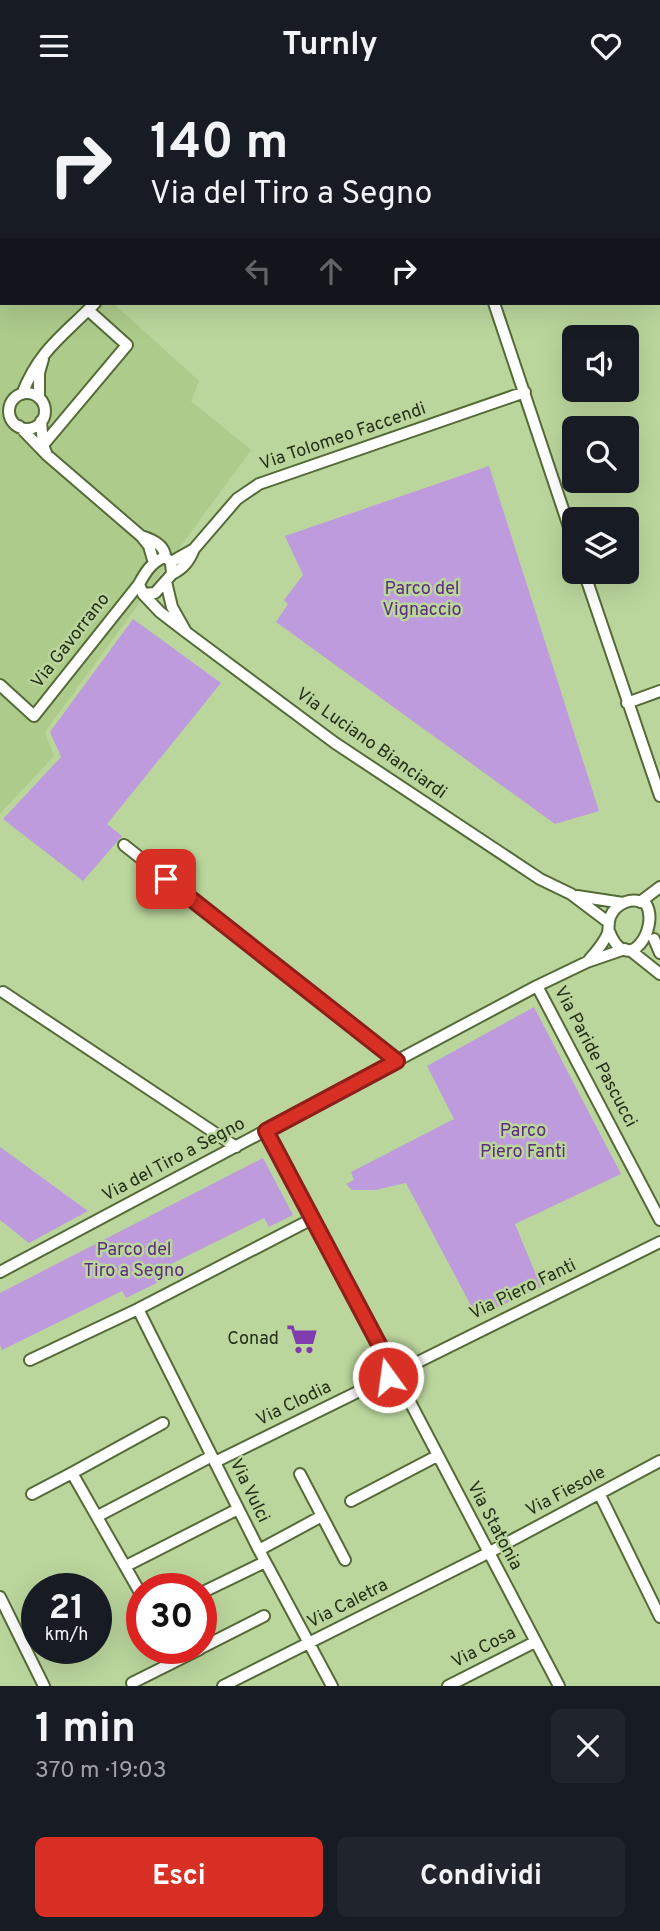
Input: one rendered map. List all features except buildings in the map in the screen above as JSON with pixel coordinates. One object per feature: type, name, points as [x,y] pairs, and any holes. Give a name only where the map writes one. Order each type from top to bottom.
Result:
[{"type":"street","points":[[495,305],[563,507]]},
{"type":"street","points":[[15,423],[9,409],[31,372],[46,349],[91,306],[127,345],[45,450]]},
{"type":"street","points":[[45,450],[39,373],[46,349]]},
{"type":"street","name":"Via Tolomeo Faccendi","points":[[169,569],[182,569],[194,549],[237,499],[259,484],[525,392]]},
{"type":"street","points":[[0,403],[31,393],[39,398]]},
{"type":"street","points":[[0,414],[15,423],[141,536],[149,546],[154,563],[141,589],[155,593],[169,569],[165,551],[141,536]]},
{"type":"street","points":[[15,423],[33,427],[41,421]]},
{"type":"street","points":[[154,563],[169,569]]},
{"type":"street","name":"Via Luciano Bianciardi","points":[[169,569],[172,607],[186,632]]},
{"type":"street","points":[[588,584],[660,796]]},
{"type":"street","name":"Via Luciano Bianciardi","points":[[141,589],[160,612],[335,744],[540,879],[571,894]]},
{"type":"street","name":"Via Gavorrano","points":[[0,685],[34,716],[141,589]]},
{"type":"street","points":[[627,703],[660,691]]},
{"type":"street","points":[[124,845],[397,1061]]},
{"type":"street","points":[[571,894],[623,903],[640,902],[660,887]]},
{"type":"street","points":[[571,894],[609,927],[617,945],[660,974]]},
{"type":"street","points":[[627,950],[643,948],[654,939],[659,922],[651,909],[640,902]]},
{"type":"street","points":[[609,927],[611,914],[623,903]]},
{"type":"street","name":"Via del Tiro a Segno","points":[[587,962],[597,952],[609,927]]},
{"type":"street","points":[[654,939],[660,953]]},
{"type":"street","name":"Via del Tiro a Segno","points":[[0,1272],[537,986],[587,962],[627,950]]},
{"type":"street","name":"Via Paride Pascucci","points":[[537,986],[660,1220]]},
{"type":"street","points":[[3,992],[236,1147]]},
{"type":"street","name":"Via Statonia","points":[[266,1131],[559,1686]]},
{"type":"street","points":[[30,1360],[138,1309],[312,1219]]},
{"type":"street","name":"Via Piero Fanti","points":[[395,1374],[660,1241]]},
{"type":"street","name":"Via Vulci","points":[[138,1309],[258,1550],[331,1686]]},
{"type":"street","name":"Via Clodia","points":[[98,1516],[395,1374]]},
{"type":"street","points":[[32,1494],[163,1423]]},
{"type":"street","points":[[351,1501],[437,1456]]},
{"type":"street","name":"Via Fiesole","points":[[488,1553],[660,1461]]},
{"type":"street","points":[[72,1473],[130,1573]]},
{"type":"street","points":[[300,1474],[345,1560]]},
{"type":"street","points":[[600,1495],[660,1617]]},
{"type":"street","points":[[126,1566],[238,1509]]},
{"type":"street","points":[[258,1550],[322,1516]]},
{"type":"street","name":"Via Caletra","points":[[223,1686],[488,1553]]},
{"type":"street","points":[[217,1585],[265,1562]]},
{"type":"street","points":[[0,1597],[44,1686]]},
{"type":"street","points":[[217,1640],[264,1616]]},
{"type":"street","name":"Via Cosa","points":[[448,1686],[535,1642]]},
{"type":"street","points":[[132,1682],[169,1664]]},
{"type":"shaded area","points":[[0,305],[115,305],[199,381],[191,401],[251,450],[45,732],[54,756],[0,814]]},
{"type":"green space","name":"Parco del Vignaccio","points":[[489,466],[599,811],[555,824],[276,622],[288,604],[284,600],[303,575],[285,536]]},
{"type":"green space","points":[[133,619],[221,683],[107,824],[122,836],[83,881],[3,819],[61,757],[50,732]]},
{"type":"green space","name":"Parco Piero Fanti","points":[[534,1007],[621,1174],[515,1224],[541,1287],[477,1317],[406,1183],[375,1190],[352,1190],[346,1184],[354,1180],[351,1172],[454,1119],[427,1066]]},
{"type":"green space","points":[[0,1147],[88,1211],[29,1243],[0,1220]]},
{"type":"green space","name":"Parco del Tiro a Segno","points":[[263,1158],[293,1215],[269,1227],[264,1218],[165,1267],[169,1277],[126,1298],[122,1291],[2,1350],[0,1293]]},
{"type":"place","name":"Conad","points":[[302,1339]]},
{"type":"route","points":[[166,879],[397,1061],[266,1131],[391,1367],[387,1372],[388,1377]]}]
